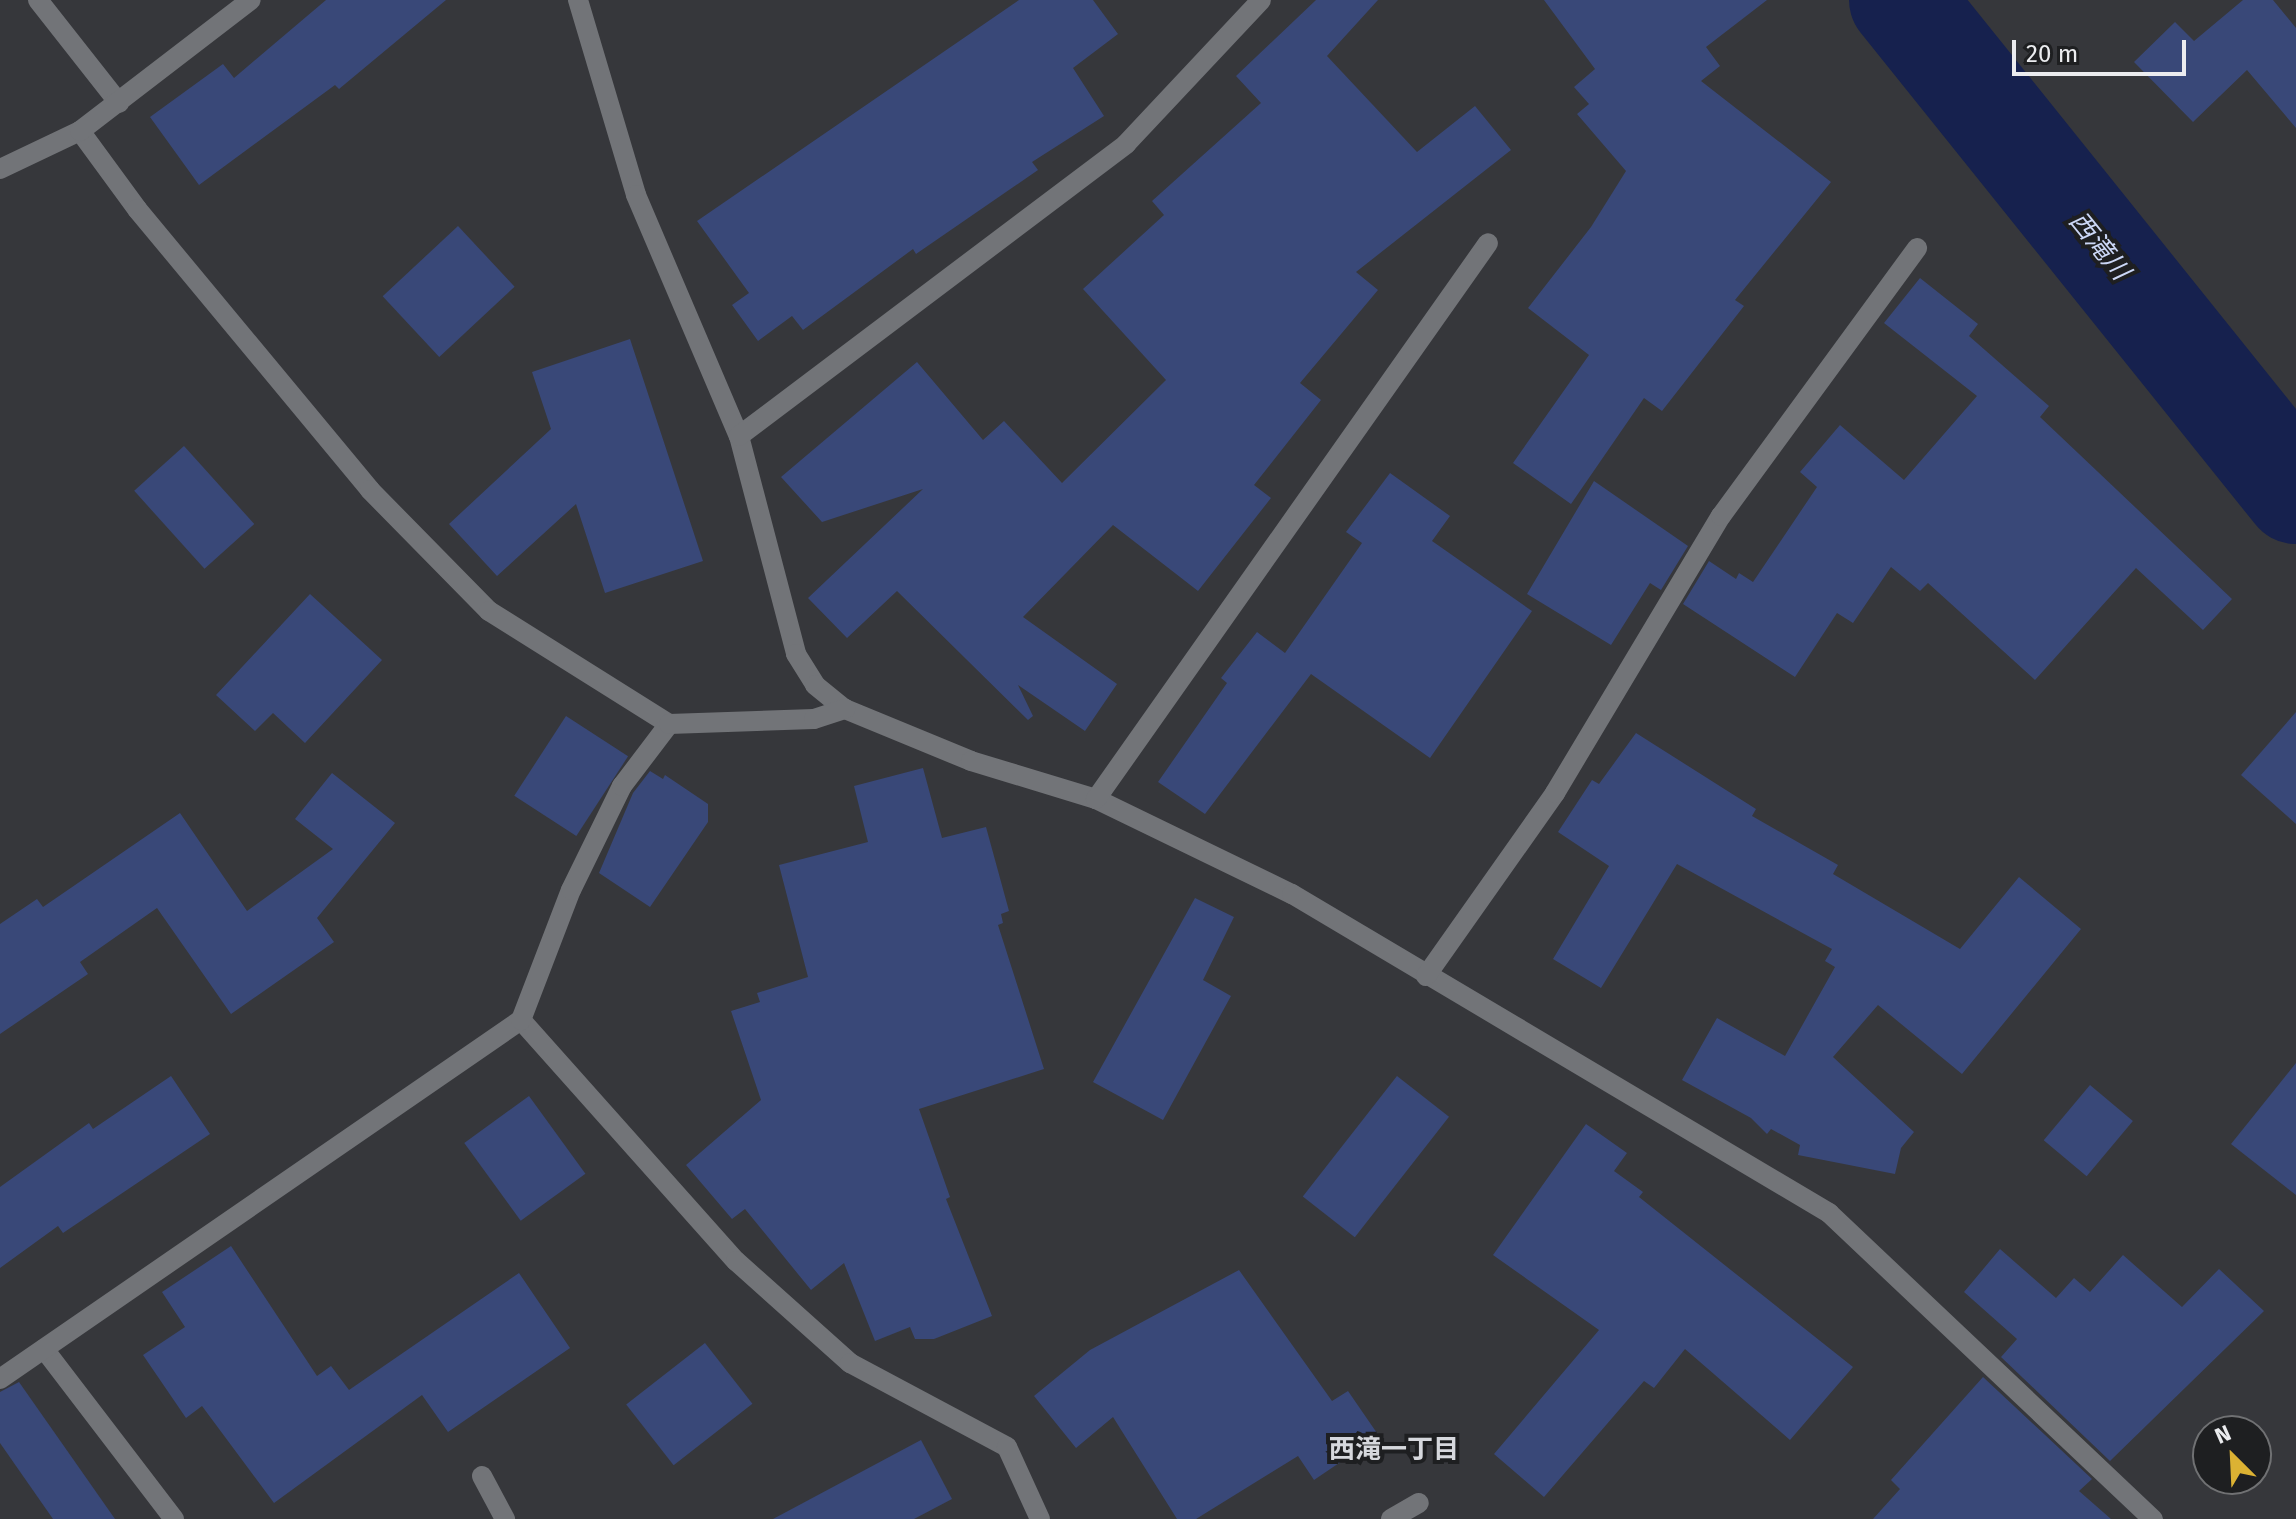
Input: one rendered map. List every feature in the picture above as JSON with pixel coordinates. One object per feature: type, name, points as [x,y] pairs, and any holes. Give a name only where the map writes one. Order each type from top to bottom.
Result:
[{"type":"street","points":[[38,0],[119,103]]},
{"type":"street","points":[[0,169],[80,131],[251,0]]},
{"type":"street","points":[[578,0],[636,195],[739,436],[796,654],[815,685],[845,709],[971,761],[1096,799],[1292,894],[1829,1213],[2153,1519]]},
{"type":"street","points":[[739,436],[1126,144],[1261,0]]},
{"type":"street","points":[[80,131],[137,209],[370,490],[489,611],[669,724],[814,719],[845,709]]},
{"type":"street","points":[[1096,799],[1488,243]]},
{"type":"street","points":[[1426,976],[1555,793],[1721,516],[1917,248]]},
{"type":"street","points":[[0,1379],[521,1020],[571,890],[622,786],[669,724]]},
{"type":"street","points":[[521,1020],[736,1261],[850,1363],[1007,1447],[1040,1519]]},
{"type":"street","points":[[44,1349],[174,1519]]},
{"type":"street","points":[[482,1476],[505,1519]]},
{"type":"street","points":[[1391,1519],[1419,1503]]},
{"type":"building","points":[[326,0],[446,0],[339,89],[335,85],[199,185],[150,117],[223,64],[234,78]]},
{"type":"building","points":[[1019,0],[1093,0],[1118,34],[1073,68],[1104,116],[1032,162],[1038,170],[916,254],[913,249],[803,330],[792,316],[758,341],[732,305],[749,293],[697,221]]},
{"type":"building","points":[[1316,0],[1378,0],[1327,56],[1417,152],[1475,106],[1511,150],[1356,272],[1378,290],[1300,383],[1321,400],[1254,485],[1271,498],[1198,591],[1113,525],[1023,617],[1117,684],[1085,731],[1018,685],[1033,716],[1028,720],[897,591],[847,638],[808,598],[923,489],[822,522],[781,477],[917,362],[983,440],[1004,421],[1062,483],[1166,380],[1083,289],[1164,215],[1152,201],[1261,103],[1236,76]]},
{"type":"building","points":[[1544,0],[1767,0],[1706,47],[1720,66],[1701,81],[1831,182],[1735,300],[1744,306],[1662,411],[1644,398],[1571,504],[1513,463],[1589,355],[1528,308],[1591,227],[1626,171],[1577,114],[1589,104],[1574,87],[1595,69]]},
{"type":"building","points":[[2243,0],[2273,0],[2296,28],[2296,128],[2247,70],[2193,122],[2134,62],[2175,22],[2194,41]]},
{"type":"building","points":[[458,226],[515,287],[439,357],[383,296]]},
{"type":"building","points":[[1920,278],[1978,324],[1969,336],[2049,406],[2040,417],[2232,599],[2203,630],[2136,568],[2035,680],[1928,583],[1920,591],[1891,567],[1853,623],[1837,613],[1795,677],[1683,604],[1709,561],[1736,579],[1739,573],[1753,582],[1817,487],[1800,472],[1840,425],[1904,480],[1977,396],[1884,323]]},
{"type":"building","points":[[630,339],[703,561],[605,593],[576,504],[497,576],[449,524],[551,429],[532,372]]},
{"type":"building","points":[[184,446],[254,524],[204,569],[134,491]]},
{"type":"building","points":[[1390,473],[1450,516],[1432,541],[1532,611],[1430,758],[1311,674],[1205,814],[1158,782],[1227,683],[1221,678],[1257,632],[1285,653],[1362,543],[1346,532]]},
{"type":"building","points":[[1594,481],[1688,546],[1661,590],[1650,583],[1611,645],[1527,594]]},
{"type":"building","points":[[310,594],[382,660],[305,743],[273,713],[255,731],[216,695]]},
{"type":"building","points":[[2296,712],[2296,824],[2241,775]]},
{"type":"building","points":[[566,716],[628,756],[576,836],[514,796]]},
{"type":"building","points":[[1636,733],[1756,809],[1752,816],[1838,865],[1833,874],[1960,949],[2019,877],[2081,929],[1962,1074],[1878,1005],[1833,1057],[1914,1132],[1901,1148],[1895,1174],[1798,1155],[1800,1145],[1771,1129],[1767,1134],[1751,1118],[1682,1080],[1717,1018],[1785,1056],[1835,967],[1825,961],[1832,949],[1677,864],[1601,988],[1553,959],[1609,866],[1558,832],[1592,780],[1599,784]]},
{"type":"building","points":[[923,768],[942,838],[986,827],[1009,911],[1001,914],[1003,923],[998,925],[1044,1069],[919,1109],[950,1197],[946,1199],[992,1316],[934,1339],[915,1339],[910,1327],[875,1341],[844,1263],[811,1290],[745,1209],[732,1219],[686,1165],[761,1100],[731,1011],[760,1002],[757,993],[808,977],[779,865],[868,842],[854,786]]},
{"type":"building","points":[[650,771],[663,779],[665,775],[708,804],[708,822],[650,907],[599,873],[633,793]]},
{"type":"building","points":[[332,773],[395,823],[317,918],[334,942],[231,1014],[157,908],[80,962],[88,974],[0,1034],[0,924],[37,899],[43,907],[180,813],[247,911],[333,849],[295,819]]},
{"type":"building","points":[[1195,898],[1234,917],[1203,980],[1231,996],[1163,1120],[1093,1082]]},
{"type":"building","points":[[2296,1063],[2296,1195],[2231,1144]]},
{"type":"building","points":[[171,1076],[210,1134],[63,1233],[58,1226],[0,1268],[0,1187],[89,1123],[93,1129]]},
{"type":"building","points":[[1397,1076],[1449,1117],[1355,1237],[1303,1197]]},
{"type":"building","points":[[2090,1085],[2133,1121],[2087,1176],[2044,1140]]},
{"type":"building","points":[[529,1096],[585,1174],[521,1221],[464,1143]]},
{"type":"building","points":[[1586,1124],[1627,1153],[1614,1171],[1643,1192],[1639,1197],[1853,1367],[1790,1440],[1685,1349],[1654,1388],[1644,1381],[1544,1497],[1494,1454],[1599,1330],[1493,1255]]},
{"type":"building","points":[[231,1246],[317,1376],[331,1366],[349,1390],[519,1273],[570,1348],[448,1432],[422,1395],[274,1503],[202,1406],[186,1418],[143,1355],[185,1327],[162,1292]]},
{"type":"building","points":[[2000,1249],[2056,1298],[2074,1278],[2090,1292],[2123,1255],[2182,1307],[2219,1269],[2264,1311],[2110,1461],[2001,1357],[2017,1339],[1964,1292]]},
{"type":"building","points":[[1239,1270],[1332,1401],[1348,1391],[1379,1436],[1314,1480],[1298,1456],[1196,1519],[1177,1519],[1113,1417],[1076,1448],[1034,1396],[1090,1350]]},
{"type":"building","points":[[705,1343],[752,1404],[674,1465],[626,1405]]},
{"type":"building","points":[[1983,1377],[2092,1479],[2079,1491],[2111,1519],[1873,1519],[1900,1489],[1891,1480]]},
{"type":"building","points":[[19,1382],[115,1519],[53,1519],[0,1443],[0,1392]]},
{"type":"building","points":[[921,1440],[952,1499],[914,1519],[773,1519]]},
{"type":"waterway","name":"西滝川","points":[[1901,0],[2296,492]]},
{"type":"district","name":"西滝一丁目","points":[[1394,1450]]}]
